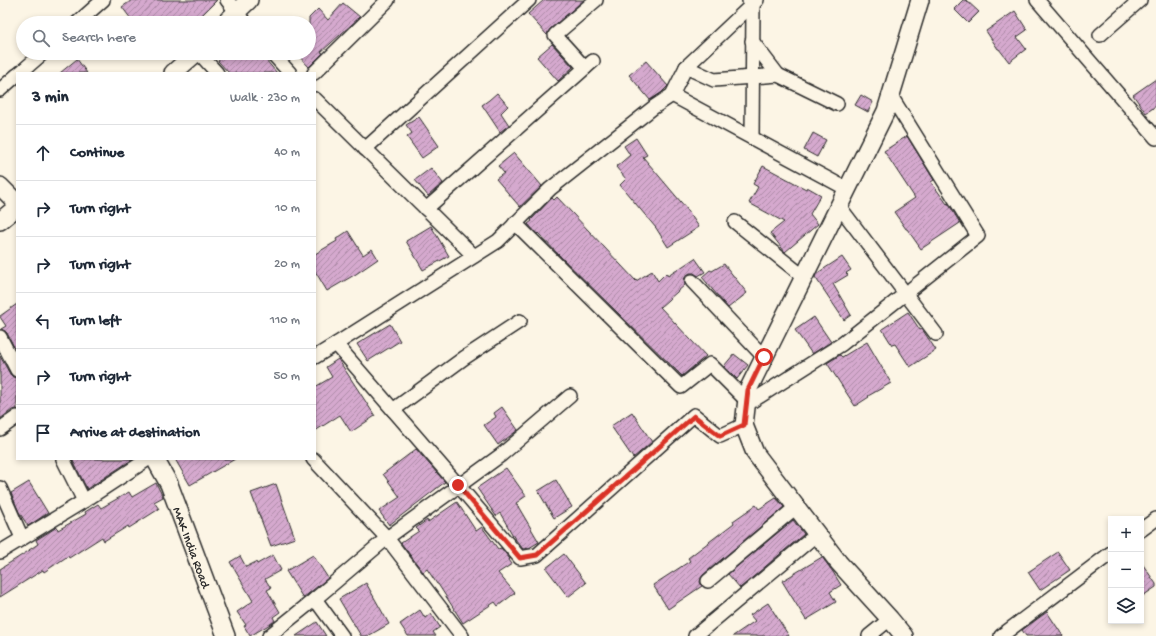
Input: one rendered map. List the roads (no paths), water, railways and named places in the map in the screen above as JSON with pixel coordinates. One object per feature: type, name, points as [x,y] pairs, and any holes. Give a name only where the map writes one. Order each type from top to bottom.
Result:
[{"type":"street","points":[[85,16],[103,0]]},
{"type":"street","points":[[233,15],[249,0]]},
{"type":"street","points":[[315,72],[388,0]]},
{"type":"street","points":[[365,149],[529,0]]},
{"type":"street","points":[[426,209],[589,64],[555,35],[596,0]]},
{"type":"street","points":[[904,636],[839,563],[796,507],[755,452],[744,425],[748,390],[886,111],[920,0]]},
{"type":"street","points":[[1037,0],[1156,138]]},
{"type":"street","points":[[1100,35],[1140,0]]},
{"type":"street","points":[[752,2],[752,138]]},
{"type":"street","points":[[316,356],[498,241],[550,189],[654,107],[672,96],[686,67],[752,2]]},
{"type":"street","points":[[752,41],[778,75],[838,104]]},
{"type":"street","points":[[21,72],[34,60]]},
{"type":"street","points":[[174,72],[189,60]]},
{"type":"street","points":[[205,60],[216,72]]},
{"type":"street","points":[[278,60],[289,72]]},
{"type":"street","points":[[686,67],[714,80],[778,75]]},
{"type":"street","points":[[0,90],[16,77]]},
{"type":"street","points":[[672,96],[847,190]]},
{"type":"street","points":[[747,403],[842,344],[978,236],[891,96]]},
{"type":"street","points":[[316,100],[474,256]]},
{"type":"street","points":[[0,186],[16,202]]},
{"type":"street","points":[[839,206],[936,334]]},
{"type":"street","points":[[0,221],[16,208]]},
{"type":"street","points":[[735,222],[804,277]]},
{"type":"street","points":[[515,223],[681,387],[710,364],[747,403]]},
{"type":"street","points":[[692,281],[764,357]]},
{"type":"street","points":[[393,410],[464,358],[520,321]]},
{"type":"street","points":[[1,340],[16,368]]},
{"type":"street","points":[[336,344],[520,558],[537,555],[694,416],[720,436],[744,425]]},
{"type":"street","points":[[269,636],[315,600],[387,538],[501,455],[570,396]]},
{"type":"street","points":[[0,429],[16,418]]},
{"type":"street","points":[[64,460],[84,501]]},
{"type":"street","points":[[0,552],[84,501],[146,460]]},
{"type":"street","name":"MAK India Road","points":[[156,460],[169,484],[226,636]]},
{"type":"street","points":[[315,460],[387,538],[462,636]]},
{"type":"street","points":[[0,488],[22,538]]},
{"type":"street","points":[[708,581],[796,507]]},
{"type":"street","points":[[1144,528],[1156,519]]},
{"type":"street","points":[[695,636],[817,534]]},
{"type":"street","points":[[1001,636],[1108,555]]},
{"type":"street","points":[[315,600],[342,636]]},
{"type":"street","points":[[869,636],[890,619]]}]
